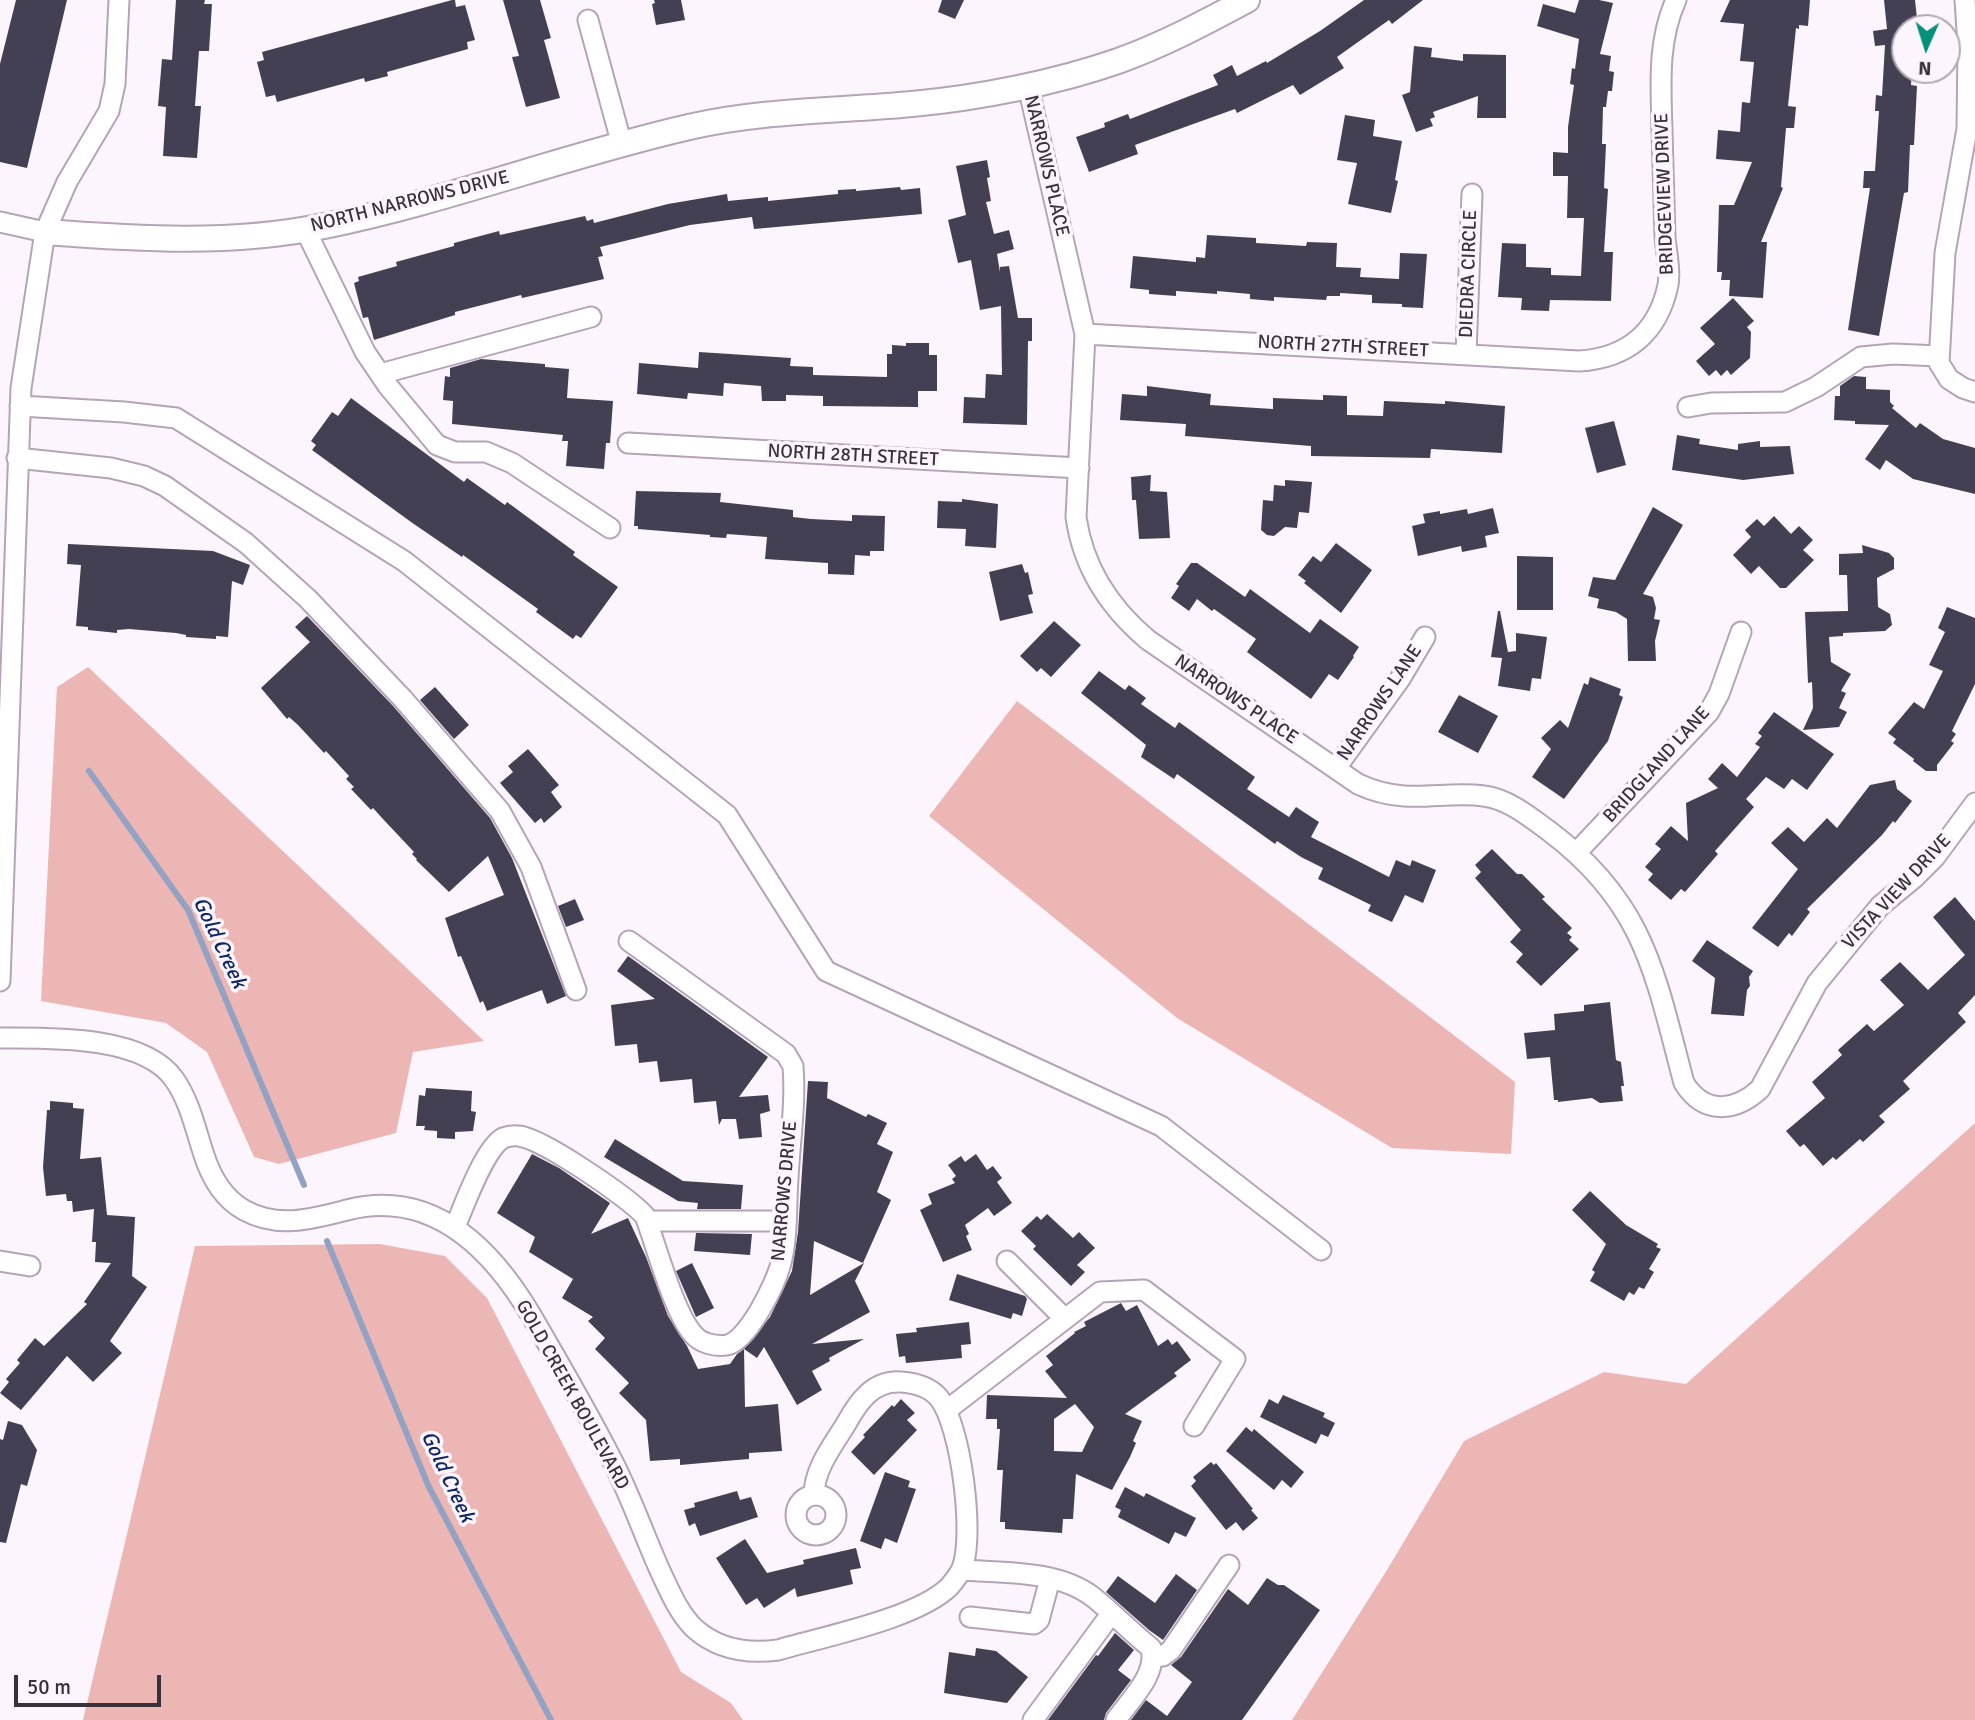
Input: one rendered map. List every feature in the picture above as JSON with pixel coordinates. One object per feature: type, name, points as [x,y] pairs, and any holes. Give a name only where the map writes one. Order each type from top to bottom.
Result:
[{"type":"main road","name":"NORTH NARROWS DRIVE","points":[[45,232],[142,240],[230,238],[323,227],[691,127],[804,111],[914,104],[1028,86],[1118,61],[1203,24],[1247,0]]},
{"type":"street","points":[[0,981],[11,449],[20,406],[45,232],[67,182],[109,111],[115,85],[119,0]]},
{"type":"street","name":"BRIDGEVIEW DRIVE","points":[[1602,359],[1633,345],[1645,334],[1663,303],[1669,282],[1665,243],[1660,61],[1665,30],[1676,0]]},
{"type":"street","points":[[1965,0],[1968,46],[1967,129],[1945,253],[1939,363],[1949,379],[1975,392]]},
{"type":"street","points":[[588,20],[622,145]]},
{"type":"street","name":"NARROWS PLACE","points":[[1028,86],[1085,334],[1076,517],[1079,540],[1094,576],[1131,626],[1357,784],[1403,796],[1485,796],[1503,802],[1528,816],[1577,852],[1620,903],[1644,945],[1654,970],[1684,1083],[1703,1102],[1722,1107]]},
{"type":"street","name":"DIEDRA CIRCLE","points":[[1466,354],[1472,194]]},
{"type":"street","points":[[0,222],[45,232]]},
{"type":"street","points":[[305,229],[365,352],[437,445],[455,452],[486,452],[512,463],[610,528]]},
{"type":"street","points":[[380,374],[592,317]]},
{"type":"street","name":"NORTH 27TH STREET","points":[[1085,334],[1579,360],[1602,359]]},
{"type":"street","points":[[1688,407],[1711,403],[1785,402],[1816,387],[1861,357],[1893,354],[1939,356]]},
{"type":"street","points":[[20,406],[176,418],[404,561],[727,815],[826,971],[1161,1126],[1321,1250]]},
{"type":"street","name":"NORTH 28TH STREET","points":[[628,443],[1079,468]]},
{"type":"street","points":[[11,449],[111,468],[154,481],[193,504],[246,543],[308,599],[403,699],[500,811],[531,867],[576,990]]},
{"type":"street","name":"BRIDGLAND LANE","points":[[1577,852],[1709,712],[1719,694],[1741,632]]},
{"type":"street","name":"NARROWS LANE","points":[[1336,768],[1400,679],[1425,637]]},
{"type":"street","name":"VISTA VIEW DRIVE","points":[[1722,1107],[1747,1101],[1760,1089],[1816,983],[1880,906],[1914,878],[1934,857],[1975,803]]},
{"type":"street","name":"NARROWS DRIVE","points":[[455,1227],[489,1154],[502,1139],[517,1135],[534,1141],[576,1165],[635,1204],[647,1222],[681,1315],[692,1334],[703,1343],[720,1346],[731,1344],[747,1328],[768,1296],[782,1262],[793,1066],[786,1054],[629,941]]},
{"type":"street","name":"GOLD CREEK BOULEVARD","points":[[0,1038],[35,1038],[134,1050],[164,1067],[182,1091],[210,1173],[232,1202],[245,1211],[286,1222],[383,1204],[423,1211],[455,1227],[486,1255],[529,1313],[614,1464],[677,1606],[703,1635],[742,1651],[778,1650],[905,1613],[949,1587],[962,1570]]},
{"type":"street","points":[[647,1222],[786,1221]]},
{"type":"street","points":[[0,1261],[30,1266]]},
{"type":"street","points":[[1007,1261],[1065,1319]]},
{"type":"street","points":[[947,1410],[1100,1292],[1144,1290],[1235,1359],[1194,1426]]},
{"type":"street","points":[[814,1495],[816,1478],[824,1460],[855,1408],[873,1389],[885,1383],[898,1382],[933,1392],[947,1410],[963,1479],[967,1534],[962,1570],[1006,1573],[1064,1582],[1092,1596],[1151,1648],[1153,1655],[1146,1678],[1116,1720]]},
{"type":"street","points":[[1153,1655],[1163,1656],[1171,1650],[1229,1565]]},
{"type":"street","points":[[970,1617],[1034,1624],[1039,1620],[1050,1579]]},
{"type":"street","points":[[1034,1720],[1111,1614]]},
{"type":"shaded area","points":[[88,667],[484,1041],[413,1052],[396,1133],[279,1164],[254,1157],[207,1052],[166,1023],[41,1001],[57,687]]},
{"type":"shaded area","points":[[1017,701],[1515,1082],[1511,1154],[1392,1148],[1177,1018],[929,816]]},
{"type":"shaded area","points":[[1975,1123],[1975,1720],[1292,1720],[1387,1570],[1464,1441],[1604,1372],[1686,1384]]},
{"type":"shaded area","points":[[380,1244],[445,1256],[487,1298],[681,1672],[731,1703],[743,1720],[83,1720],[195,1246]]},
{"type":"building","points":[[16,0],[67,0],[27,168],[0,162],[0,64]]},
{"type":"building","points":[[176,0],[205,0],[204,4],[212,4],[209,51],[199,51],[195,106],[201,106],[197,158],[163,156],[166,107],[158,106],[162,59],[172,60]]},
{"type":"building","points":[[455,0],[456,7],[465,5],[475,40],[467,42],[468,49],[387,72],[388,76],[365,82],[364,78],[277,102],[275,95],[266,97],[257,62],[264,60],[262,52]]},
{"type":"building","points":[[503,0],[540,0],[551,38],[544,40],[560,98],[526,107],[512,57],[519,56]]},
{"type":"building","points":[[654,0],[681,0],[685,20],[656,25],[652,4],[655,3]]},
{"type":"building","points":[[942,0],[964,0],[955,19],[938,12]]},
{"type":"building","points":[[1364,0],[1423,0],[1392,24],[1389,20],[1337,57],[1344,68],[1300,95],[1293,85],[1237,113],[1235,109],[1135,145],[1138,154],[1089,172],[1076,137],[1105,127],[1104,123],[1128,114],[1130,119],[1218,85],[1213,75],[1232,65],[1237,76],[1266,61],[1267,63]]},
{"type":"building","points":[[1579,0],[1613,3],[1600,54],[1611,56],[1609,71],[1614,72],[1612,91],[1608,91],[1606,107],[1603,107],[1602,144],[1606,144],[1604,188],[1608,189],[1604,252],[1613,252],[1611,301],[1550,300],[1549,311],[1521,310],[1522,298],[1498,297],[1502,243],[1526,244],[1526,267],[1551,268],[1551,275],[1581,276],[1584,218],[1567,218],[1568,176],[1553,176],[1553,152],[1568,153],[1568,127],[1574,85],[1570,84],[1579,39],[1537,26],[1543,4],[1575,13]]},
{"type":"building","points":[[1730,0],[1810,0],[1808,26],[1799,25],[1799,29],[1796,28],[1788,106],[1796,107],[1794,128],[1786,128],[1783,188],[1761,242],[1767,242],[1763,298],[1729,296],[1730,280],[1721,280],[1722,272],[1717,272],[1719,205],[1734,205],[1752,162],[1716,159],[1718,130],[1740,132],[1742,102],[1750,103],[1754,62],[1740,61],[1744,24],[1720,22]]},
{"type":"building","points":[[1884,0],[1915,0],[1916,14],[1891,14],[1891,84],[1917,86],[1908,192],[1904,193],[1879,336],[1848,330],[1870,188],[1863,188],[1864,171],[1875,171],[1879,111],[1875,111],[1876,95],[1882,96],[1885,45],[1875,46],[1873,31],[1887,29]]},
{"type":"building","points":[[1414,46],[1432,48],[1431,57],[1463,61],[1463,54],[1506,55],[1506,118],[1477,118],[1478,96],[1433,112],[1435,117],[1430,119],[1433,126],[1416,132],[1402,95],[1410,92]]},
{"type":"building","points":[[1345,115],[1375,120],[1373,136],[1402,141],[1391,213],[1348,204],[1357,163],[1337,160]]},
{"type":"building","points":[[987,160],[991,201],[986,202],[994,234],[1009,230],[1014,249],[997,254],[1000,272],[1000,267],[1009,266],[1018,318],[1032,318],[1032,341],[1028,341],[1027,425],[963,423],[964,397],[985,398],[986,374],[1002,375],[1001,306],[980,310],[971,260],[958,263],[948,220],[966,215],[956,166]]},
{"type":"building","points":[[900,187],[901,190],[920,188],[922,214],[754,229],[752,217],[690,225],[600,247],[603,256],[598,257],[604,279],[522,298],[521,295],[455,312],[455,315],[374,340],[368,317],[363,318],[354,283],[359,281],[358,277],[397,266],[396,262],[499,231],[500,235],[585,216],[587,221],[593,219],[594,223],[668,204],[727,194],[728,201],[768,197],[768,201],[838,194],[838,190]]},
{"type":"building","points":[[1207,235],[1256,238],[1256,243],[1306,246],[1307,242],[1337,243],[1336,267],[1361,268],[1360,277],[1399,279],[1400,253],[1427,254],[1423,308],[1372,303],[1372,295],[1340,293],[1340,296],[1327,296],[1326,300],[1274,297],[1274,301],[1250,299],[1250,294],[1217,291],[1217,294],[1176,291],[1176,296],[1149,294],[1149,290],[1130,288],[1133,256],[1196,262],[1196,257],[1205,258]]},
{"type":"building","points":[[1733,298],[1754,321],[1747,327],[1751,332],[1750,358],[1731,375],[1727,370],[1721,376],[1716,370],[1709,376],[1696,361],[1715,344],[1700,328]]},
{"type":"building","points":[[906,343],[929,343],[929,355],[937,355],[937,391],[918,391],[918,407],[823,406],[823,396],[786,395],[786,401],[762,401],[761,386],[724,383],[723,396],[688,393],[687,399],[637,394],[639,363],[698,368],[699,352],[791,358],[790,366],[813,367],[813,375],[887,377],[887,354],[892,354],[892,345],[906,346]]},
{"type":"building","points":[[481,359],[545,364],[545,367],[569,369],[567,398],[613,401],[610,443],[606,443],[604,469],[566,466],[568,441],[562,441],[563,435],[452,424],[453,401],[443,400],[445,376],[450,377],[450,368]]},
{"type":"building","points":[[1854,376],[1866,377],[1866,389],[1890,390],[1890,402],[1894,406],[1892,408],[1916,428],[1920,423],[1943,439],[1975,448],[1975,494],[1913,479],[1886,460],[1880,470],[1865,459],[1889,425],[1834,420],[1835,396],[1840,396],[1840,386]]},
{"type":"building","points":[[1147,386],[1211,394],[1210,405],[1273,409],[1273,398],[1323,400],[1323,395],[1347,396],[1347,415],[1383,416],[1384,401],[1445,404],[1445,401],[1505,406],[1502,453],[1431,449],[1430,458],[1311,456],[1311,446],[1185,436],[1186,424],[1120,420],[1122,394],[1147,396]]},
{"type":"building","points":[[351,398],[464,482],[467,478],[505,505],[507,502],[618,587],[581,638],[576,635],[573,639],[536,612],[538,609],[312,450],[316,445],[311,441],[332,412],[338,416]]},
{"type":"building","points":[[1614,421],[1626,465],[1597,473],[1585,428]]},
{"type":"building","points":[[1677,435],[1700,439],[1699,444],[1738,450],[1738,444],[1760,441],[1760,447],[1790,446],[1794,474],[1743,480],[1672,470]]},
{"type":"building","points":[[1151,475],[1150,491],[1167,492],[1170,538],[1139,539],[1131,477]]},
{"type":"building","points":[[1285,480],[1312,482],[1309,513],[1299,512],[1297,528],[1285,527],[1274,536],[1267,535],[1261,530],[1263,500],[1273,501],[1274,485],[1285,486]]},
{"type":"building","points":[[636,491],[721,493],[720,502],[793,510],[793,517],[811,519],[852,521],[852,515],[885,516],[884,551],[870,551],[870,556],[855,555],[854,575],[828,574],[828,563],[765,559],[767,537],[727,534],[726,538],[638,529],[638,526],[634,526]]},
{"type":"building","points":[[962,499],[998,504],[996,548],[965,546],[966,529],[937,528],[938,501],[962,502]]},
{"type":"building","points":[[1653,507],[1683,525],[1643,594],[1653,597],[1656,608],[1654,619],[1660,620],[1655,641],[1656,661],[1628,661],[1627,619],[1616,612],[1597,608],[1599,599],[1588,596],[1593,577],[1615,580]]},
{"type":"building","points":[[1493,508],[1499,533],[1485,536],[1487,547],[1462,552],[1461,546],[1418,556],[1412,526],[1425,523],[1423,514],[1467,509],[1468,514]]},
{"type":"building","points":[[1774,516],[1791,534],[1799,526],[1813,540],[1803,550],[1814,560],[1786,588],[1780,588],[1759,566],[1751,574],[1733,555],[1751,537],[1745,530],[1757,519],[1764,526]]},
{"type":"building","points":[[1336,543],[1372,570],[1341,613],[1298,575],[1313,556],[1321,562]]},
{"type":"building","points":[[68,544],[213,551],[250,565],[243,585],[232,581],[228,637],[186,637],[176,633],[129,629],[117,630],[117,633],[76,626],[81,565],[67,564]]},
{"type":"building","points":[[1862,545],[1889,553],[1894,558],[1894,569],[1877,578],[1878,607],[1890,614],[1892,625],[1885,631],[1843,633],[1843,636],[1829,637],[1831,662],[1851,674],[1841,691],[1846,693],[1839,708],[1847,712],[1839,727],[1803,730],[1813,708],[1812,682],[1808,683],[1805,612],[1848,611],[1847,575],[1839,575],[1839,554],[1863,553]]},
{"type":"building","points":[[1517,556],[1553,557],[1553,610],[1517,610]]},
{"type":"building","points":[[1191,563],[1197,563],[1245,597],[1250,589],[1310,633],[1320,619],[1359,647],[1354,657],[1338,680],[1329,674],[1311,699],[1247,652],[1256,639],[1197,599],[1189,611],[1171,598],[1179,586],[1176,584]]},
{"type":"building","points":[[1022,564],[1025,573],[1028,572],[1033,594],[1028,595],[1033,613],[1000,621],[989,572]]},
{"type":"building","points":[[1947,607],[1975,618],[1975,684],[1952,731],[1956,734],[1951,741],[1954,743],[1937,765],[1937,771],[1926,771],[1893,743],[1896,739],[1888,733],[1914,702],[1924,709],[1943,671],[1929,665],[1945,632],[1938,628]]},
{"type":"building","points":[[1498,611],[1508,652],[1516,651],[1516,633],[1547,637],[1541,679],[1532,678],[1530,691],[1498,686],[1502,658],[1491,657]]},
{"type":"building","points":[[307,616],[394,707],[490,818],[512,858],[566,996],[547,1004],[542,990],[487,1011],[483,1001],[480,1003],[461,956],[458,957],[445,918],[504,895],[488,856],[449,892],[416,860],[412,854],[414,852],[373,808],[371,810],[351,789],[354,787],[346,779],[349,776],[326,751],[324,753],[289,717],[287,719],[261,688],[310,642],[295,627]]},
{"type":"building","points":[[1054,621],[1081,645],[1051,677],[1041,668],[1037,672],[1020,656]]},
{"type":"building","points":[[1099,671],[1125,690],[1129,685],[1146,698],[1141,704],[1175,728],[1179,722],[1255,777],[1247,789],[1289,817],[1296,807],[1319,822],[1311,837],[1389,877],[1396,860],[1410,866],[1412,860],[1436,870],[1423,903],[1405,895],[1392,922],[1368,911],[1371,905],[1318,879],[1323,868],[1277,841],[1275,844],[1177,774],[1174,779],[1141,757],[1146,745],[1081,693]]},
{"type":"building","points":[[1590,677],[1621,689],[1619,695],[1623,697],[1608,741],[1564,799],[1532,777],[1551,749],[1541,738],[1560,720],[1568,728],[1584,683],[1588,685]]},
{"type":"building","points":[[435,687],[469,725],[454,739],[420,700]]},
{"type":"building","points":[[1459,695],[1498,716],[1478,753],[1438,732]]},
{"type":"building","points":[[1774,712],[1834,754],[1807,790],[1792,779],[1784,789],[1766,777],[1746,799],[1754,807],[1715,851],[1718,854],[1685,892],[1681,889],[1671,900],[1648,880],[1653,874],[1645,867],[1661,849],[1655,844],[1671,826],[1688,841],[1686,803],[1718,788],[1708,779],[1722,763],[1737,777],[1760,747],[1755,744],[1762,736],[1758,733]]},
{"type":"building","points":[[528,749],[559,785],[551,792],[562,807],[544,823],[541,818],[535,823],[500,783],[513,772],[508,766]]},
{"type":"building","points":[[1895,780],[1897,789],[1912,801],[1895,823],[1893,821],[1807,909],[1810,912],[1792,936],[1789,933],[1778,947],[1752,928],[1798,869],[1771,843],[1788,827],[1804,842],[1827,818],[1837,828],[1870,785]]},
{"type":"building","points":[[1492,849],[1517,874],[1522,874],[1545,897],[1542,899],[1572,928],[1567,933],[1572,937],[1569,940],[1579,949],[1541,986],[1516,962],[1523,954],[1510,942],[1521,930],[1475,878],[1481,872],[1475,865]]},
{"type":"building","points":[[1955,897],[1975,921],[1975,995],[1958,1013],[1966,1022],[1903,1081],[1910,1089],[1879,1116],[1885,1122],[1863,1142],[1860,1139],[1836,1160],[1833,1157],[1823,1166],[1804,1144],[1800,1147],[1786,1131],[1825,1098],[1812,1082],[1842,1055],[1838,1050],[1867,1024],[1874,1031],[1904,1005],[1880,980],[1900,962],[1928,990],[1965,955],[1933,917]]},
{"type":"building","points":[[575,899],[584,920],[566,927],[558,906]]},
{"type":"building","points":[[1707,940],[1753,971],[1749,977],[1750,986],[1747,990],[1744,1016],[1711,1014],[1715,978],[1692,961]]},
{"type":"building","points":[[628,956],[768,1057],[739,1097],[768,1095],[770,1111],[760,1114],[762,1137],[739,1139],[736,1119],[722,1119],[719,1125],[716,1101],[694,1103],[692,1079],[660,1082],[657,1061],[639,1063],[637,1044],[615,1046],[611,1005],[655,999],[617,971]]},
{"type":"building","points":[[1610,1002],[1616,1060],[1621,1062],[1623,1101],[1600,1103],[1592,1098],[1558,1102],[1554,1100],[1550,1057],[1527,1059],[1524,1033],[1555,1030],[1554,1014],[1584,1011],[1584,1005]]},
{"type":"building","points":[[808,1081],[828,1082],[827,1098],[866,1117],[868,1114],[887,1123],[877,1144],[893,1152],[877,1192],[891,1200],[863,1263],[814,1241],[810,1295],[864,1263],[855,1281],[870,1312],[812,1344],[864,1339],[829,1358],[830,1361],[812,1371],[822,1390],[797,1405],[764,1347],[757,1358],[744,1349],[770,1317],[792,1271],[798,1232]]},
{"type":"building","points":[[426,1088],[472,1091],[471,1111],[476,1112],[473,1131],[455,1132],[455,1139],[437,1138],[437,1131],[416,1126],[419,1095],[425,1096]]},
{"type":"building","points":[[50,1101],[73,1103],[73,1108],[84,1109],[80,1159],[101,1157],[107,1215],[135,1217],[132,1276],[147,1287],[110,1341],[122,1353],[93,1382],[67,1356],[21,1410],[0,1393],[9,1382],[6,1379],[20,1363],[17,1360],[35,1338],[44,1346],[87,1304],[84,1302],[111,1263],[95,1262],[96,1242],[92,1242],[94,1209],[73,1212],[72,1201],[67,1201],[66,1194],[46,1196],[43,1167]]},
{"type":"building","points":[[615,1139],[683,1181],[743,1185],[741,1209],[697,1209],[698,1203],[678,1201],[604,1157]]},
{"type":"building","points":[[532,1154],[559,1168],[610,1203],[591,1234],[628,1218],[668,1316],[698,1369],[730,1364],[744,1349],[745,1407],[778,1404],[782,1451],[749,1453],[749,1459],[680,1465],[680,1459],[650,1461],[646,1420],[619,1393],[629,1383],[595,1349],[605,1338],[588,1321],[593,1317],[562,1298],[573,1279],[529,1252],[535,1237],[497,1213]]},
{"type":"building","points":[[976,1154],[987,1170],[993,1166],[1002,1178],[997,1182],[1012,1203],[994,1216],[988,1208],[965,1225],[972,1250],[943,1262],[920,1210],[932,1204],[928,1194],[955,1183],[952,1179],[956,1176],[948,1165],[961,1156],[965,1162]]},
{"type":"building","points":[[1590,1191],[1626,1225],[1658,1244],[1656,1247],[1661,1249],[1649,1269],[1654,1272],[1644,1289],[1639,1287],[1634,1295],[1629,1292],[1624,1301],[1590,1281],[1595,1272],[1592,1270],[1606,1244],[1572,1210]]},
{"type":"building","points":[[1047,1214],[1073,1238],[1079,1232],[1095,1248],[1077,1265],[1085,1272],[1071,1286],[1033,1249],[1036,1246],[1021,1231],[1037,1216],[1041,1220]]},
{"type":"building","points":[[696,1233],[752,1234],[750,1255],[694,1251]]},
{"type":"building","points":[[692,1263],[714,1308],[696,1317],[676,1271]]},
{"type":"building","points":[[957,1274],[1025,1296],[1027,1299],[1022,1316],[1013,1313],[1011,1319],[949,1300]]},
{"type":"building","points":[[1121,1303],[1126,1311],[1137,1305],[1158,1346],[1168,1339],[1172,1345],[1177,1341],[1191,1360],[1174,1373],[1177,1376],[1125,1414],[1142,1421],[1133,1441],[1136,1443],[1130,1457],[1112,1490],[1076,1474],[1073,1519],[1063,1519],[1062,1533],[1005,1529],[1005,1522],[1000,1522],[1003,1470],[997,1470],[1000,1429],[997,1429],[997,1419],[986,1419],[987,1395],[1067,1398],[1045,1371],[1053,1365],[1046,1356],[1074,1332],[1086,1326],[1084,1322]],"holes":[[[1075,1404],[1094,1427],[1082,1452],[1054,1451],[1054,1419]]]},
{"type":"building","points":[[969,1322],[971,1344],[961,1345],[962,1358],[906,1363],[905,1356],[899,1357],[896,1334],[917,1332],[916,1328]]},
{"type":"building","points":[[1283,1395],[1325,1413],[1323,1417],[1335,1423],[1328,1437],[1321,1434],[1316,1444],[1260,1417],[1269,1399],[1278,1404]]},
{"type":"building","points":[[901,1399],[915,1413],[907,1420],[917,1430],[874,1475],[851,1452],[865,1437],[863,1435]]},
{"type":"building","points":[[8,1421],[22,1425],[37,1450],[27,1486],[21,1484],[6,1543],[0,1542],[0,1439],[3,1440]]},
{"type":"building","points":[[1246,1427],[1252,1432],[1254,1429],[1304,1472],[1291,1488],[1282,1480],[1274,1490],[1226,1451]]},
{"type":"building","points":[[1211,1462],[1214,1465],[1216,1463],[1258,1518],[1243,1531],[1236,1522],[1226,1530],[1191,1486],[1196,1481],[1193,1477]]},
{"type":"building","points":[[885,1472],[910,1481],[908,1487],[916,1489],[897,1543],[885,1538],[881,1549],[860,1541]]},
{"type":"building","points":[[1125,1487],[1144,1497],[1146,1493],[1196,1518],[1186,1537],[1175,1532],[1169,1544],[1118,1517],[1121,1510],[1115,1507]]},
{"type":"building","points":[[737,1491],[740,1500],[751,1497],[758,1517],[700,1536],[695,1523],[689,1526],[684,1510],[695,1507],[694,1503]]},
{"type":"building","points":[[745,1539],[767,1573],[804,1564],[803,1560],[856,1548],[861,1568],[850,1570],[853,1584],[797,1597],[795,1588],[764,1608],[757,1598],[746,1605],[716,1558]]},
{"type":"building","points":[[1176,1574],[1197,1590],[1163,1640],[1106,1592],[1118,1576],[1155,1603]]},
{"type":"building","points":[[1267,1578],[1278,1585],[1284,1585],[1320,1610],[1242,1720],[1131,1720],[1146,1700],[1167,1716],[1192,1682],[1171,1665],[1181,1657],[1228,1589],[1248,1605]]},
{"type":"building","points":[[1115,1633],[1134,1650],[1118,1670],[1131,1680],[1106,1713],[1104,1720],[1048,1720],[1096,1655],[1098,1656]]},
{"type":"building","points":[[976,1648],[996,1651],[1028,1677],[1007,1703],[944,1693],[949,1652],[975,1656]]},
{"type":"waterway","name":"Gold Creek","points":[[89,771],[188,910],[304,1185]]},
{"type":"waterway","name":"Gold Creek","points":[[327,1241],[428,1485],[551,1720]]}]
